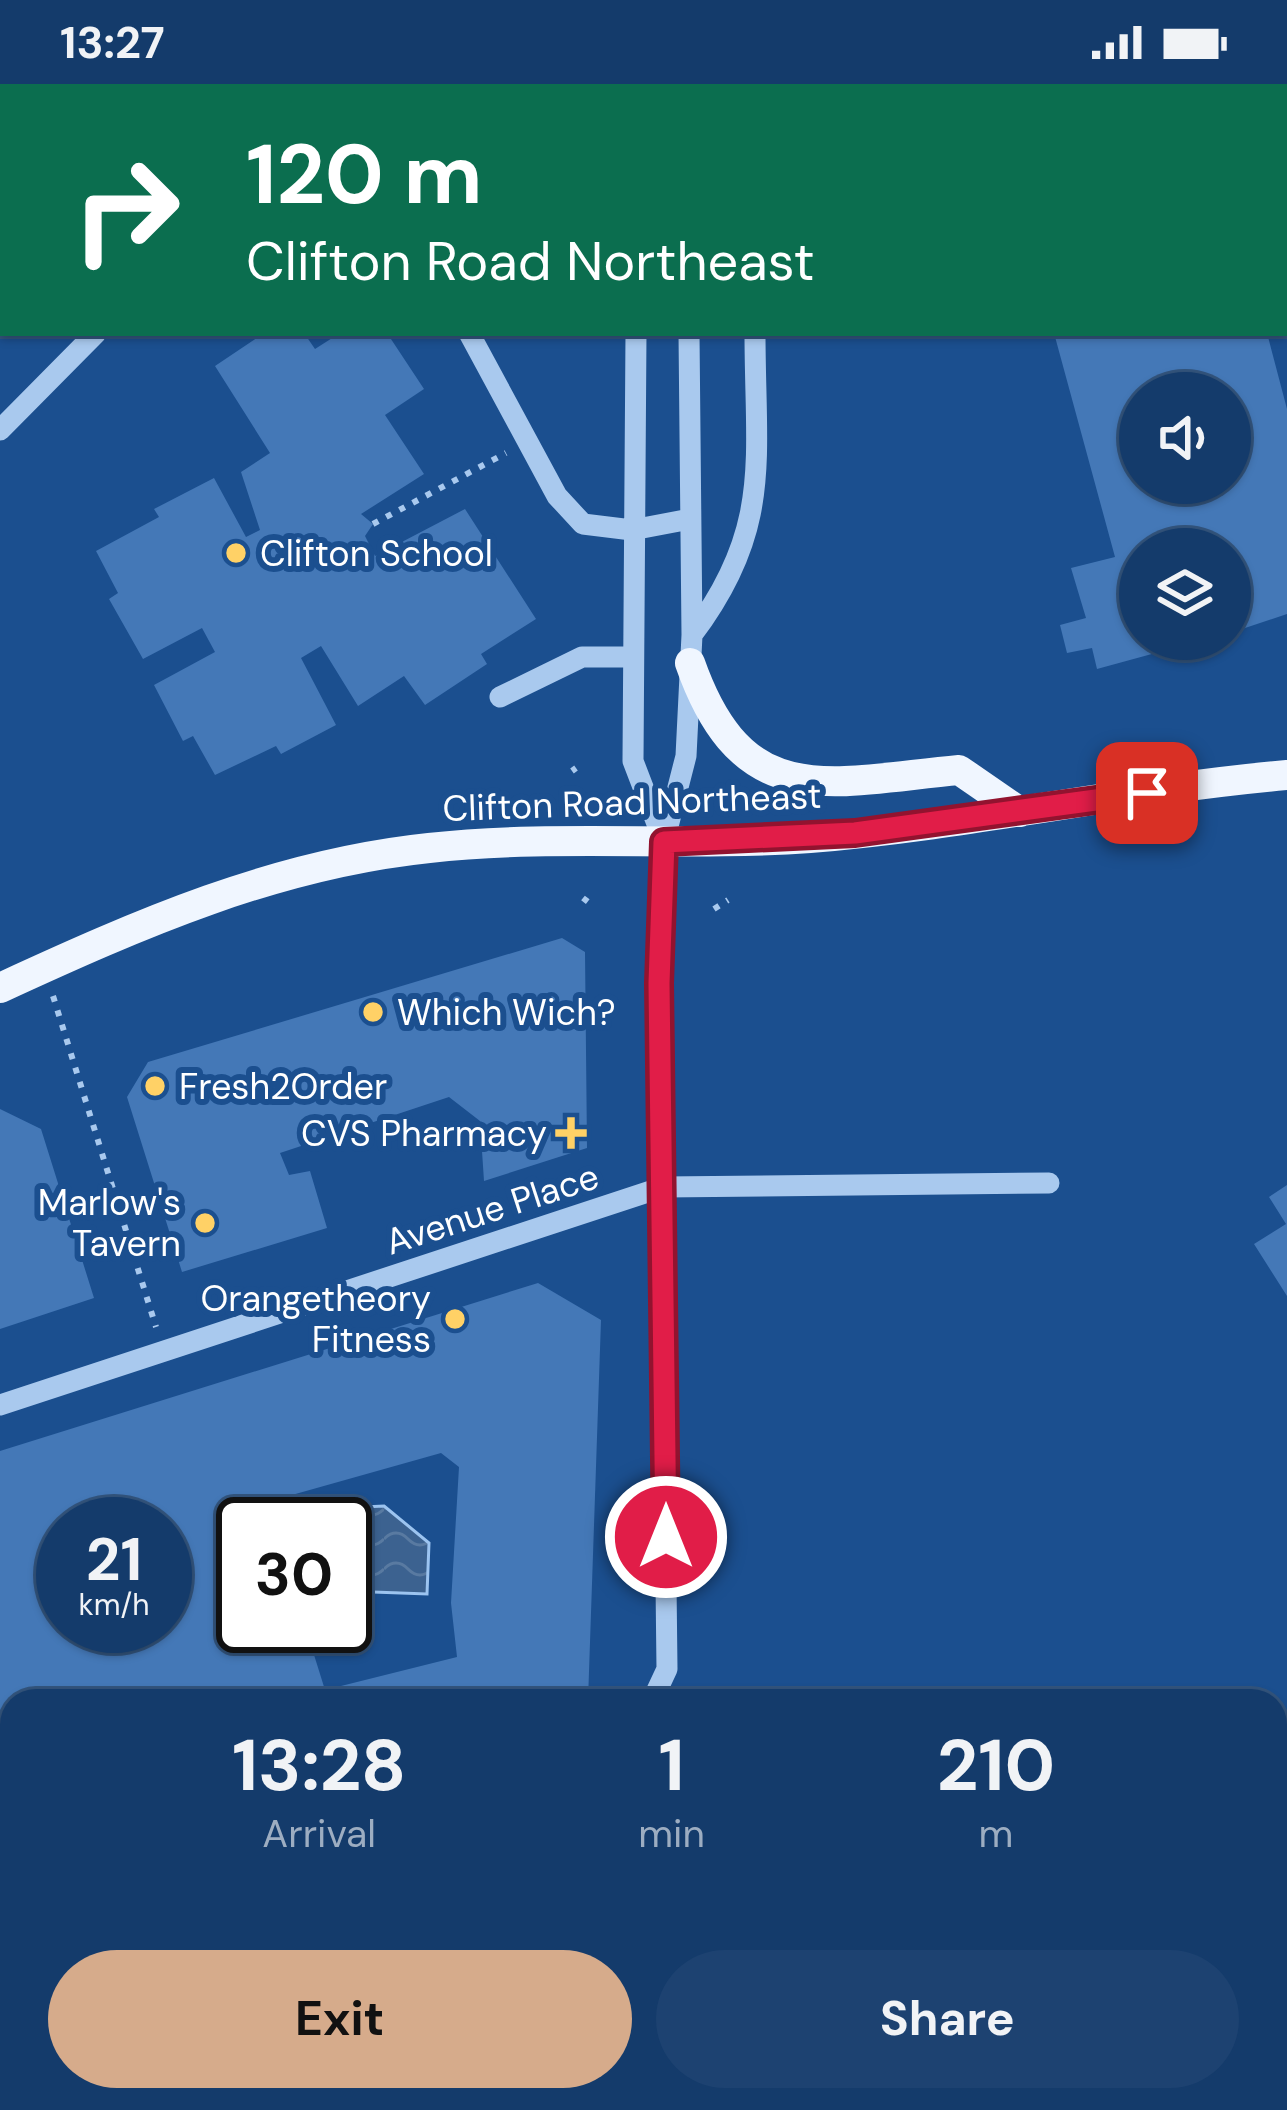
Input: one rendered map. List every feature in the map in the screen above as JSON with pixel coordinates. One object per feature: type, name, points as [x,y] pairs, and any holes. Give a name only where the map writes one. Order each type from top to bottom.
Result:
[{"type":"main road","points":[[691,649],[705,706],[730,743],[775,776],[827,782],[959,770],[1020,812]]},
{"type":"main road","name":"Clifton Road Northeast","points":[[0,988],[206,898],[319,865],[487,844],[808,838],[1287,775]]},
{"type":"street","points":[[0,430],[93,336]]},
{"type":"street","points":[[471,336],[557,496],[583,524],[632,530],[690,518]]},
{"type":"street","points":[[636,336],[633,761],[664,842]]},
{"type":"street","points":[[658,1689],[667,1669],[659,983],[664,842],[686,756],[691,649],[689,336]]},
{"type":"street","points":[[691,649],[747,544],[755,489],[754,336]]},
{"type":"street","points":[[500,697],[582,657],[631,657]]},
{"type":"street","name":"Avenue Place","points":[[0,1405],[663,1187],[1048,1183]]},
{"type":"path","points":[[373,524],[530,440]]},
{"type":"path","points":[[583,898],[592,905]]},
{"type":"path","points":[[714,909],[728,900]]},
{"type":"path","points":[[45,968],[164,1353]]},
{"type":"water","points":[[384,1506],[429,1543],[427,1594],[372,1592],[372,1507]]},
{"type":"building","name":"Clifton School","points":[[260,336],[306,336],[315,349],[335,336],[389,336],[424,389],[385,415],[424,474],[361,514],[373,524],[365,536],[375,556],[465,509],[536,619],[481,654],[487,664],[425,705],[404,676],[358,706],[321,646],[301,658],[336,725],[281,754],[276,746],[215,775],[193,736],[183,741],[154,685],[215,652],[202,628],[143,659],[109,599],[118,593],[96,551],[159,517],[154,509],[214,478],[246,537],[260,530],[241,472],[270,453],[215,366]]},
{"type":"building","points":[[1055,336],[1268,336],[1287,409],[1287,614],[1251,626],[1251,528],[1119,528],[1119,660],[1130,660],[1097,669],[1092,648],[1067,653],[1060,625],[1086,618],[1071,568],[1115,557]]},
{"type":"building","points":[[562,938],[585,952],[587,1148],[484,1181],[480,1121],[449,1097],[280,1153],[289,1175],[310,1171],[327,1228],[182,1272],[127,1097],[148,1062]]},
{"type":"building","points":[[0,1109],[41,1129],[94,1298],[0,1329]]},
{"type":"building","points":[[1287,1185],[1287,1296],[1254,1244],[1286,1224],[1269,1197]]},
{"type":"building","points":[[538,1283],[601,1320],[588,1689],[329,1689],[457,1657],[451,1603],[459,1467],[441,1453],[285,1497],[216,1497],[216,1653],[313,1653],[325,1689],[0,1689],[0,1451]]},
{"type":"place","name":"Clifton School","points":[[236,553]]},
{"type":"place","name":"Which Wich?","points":[[373,1012]]},
{"type":"place","name":"Fresh2Order","points":[[155,1086]]},
{"type":"place","name":"CVS Pharmacy","points":[[571,1133]]},
{"type":"place","name":"Marlow's Tavern","points":[[205,1223]]},
{"type":"place","name":"Orangetheory Fitness","points":[[455,1319]]},
{"type":"route","points":[[666,1537],[659,983],[664,842],[808,838],[1147,793]]}]
